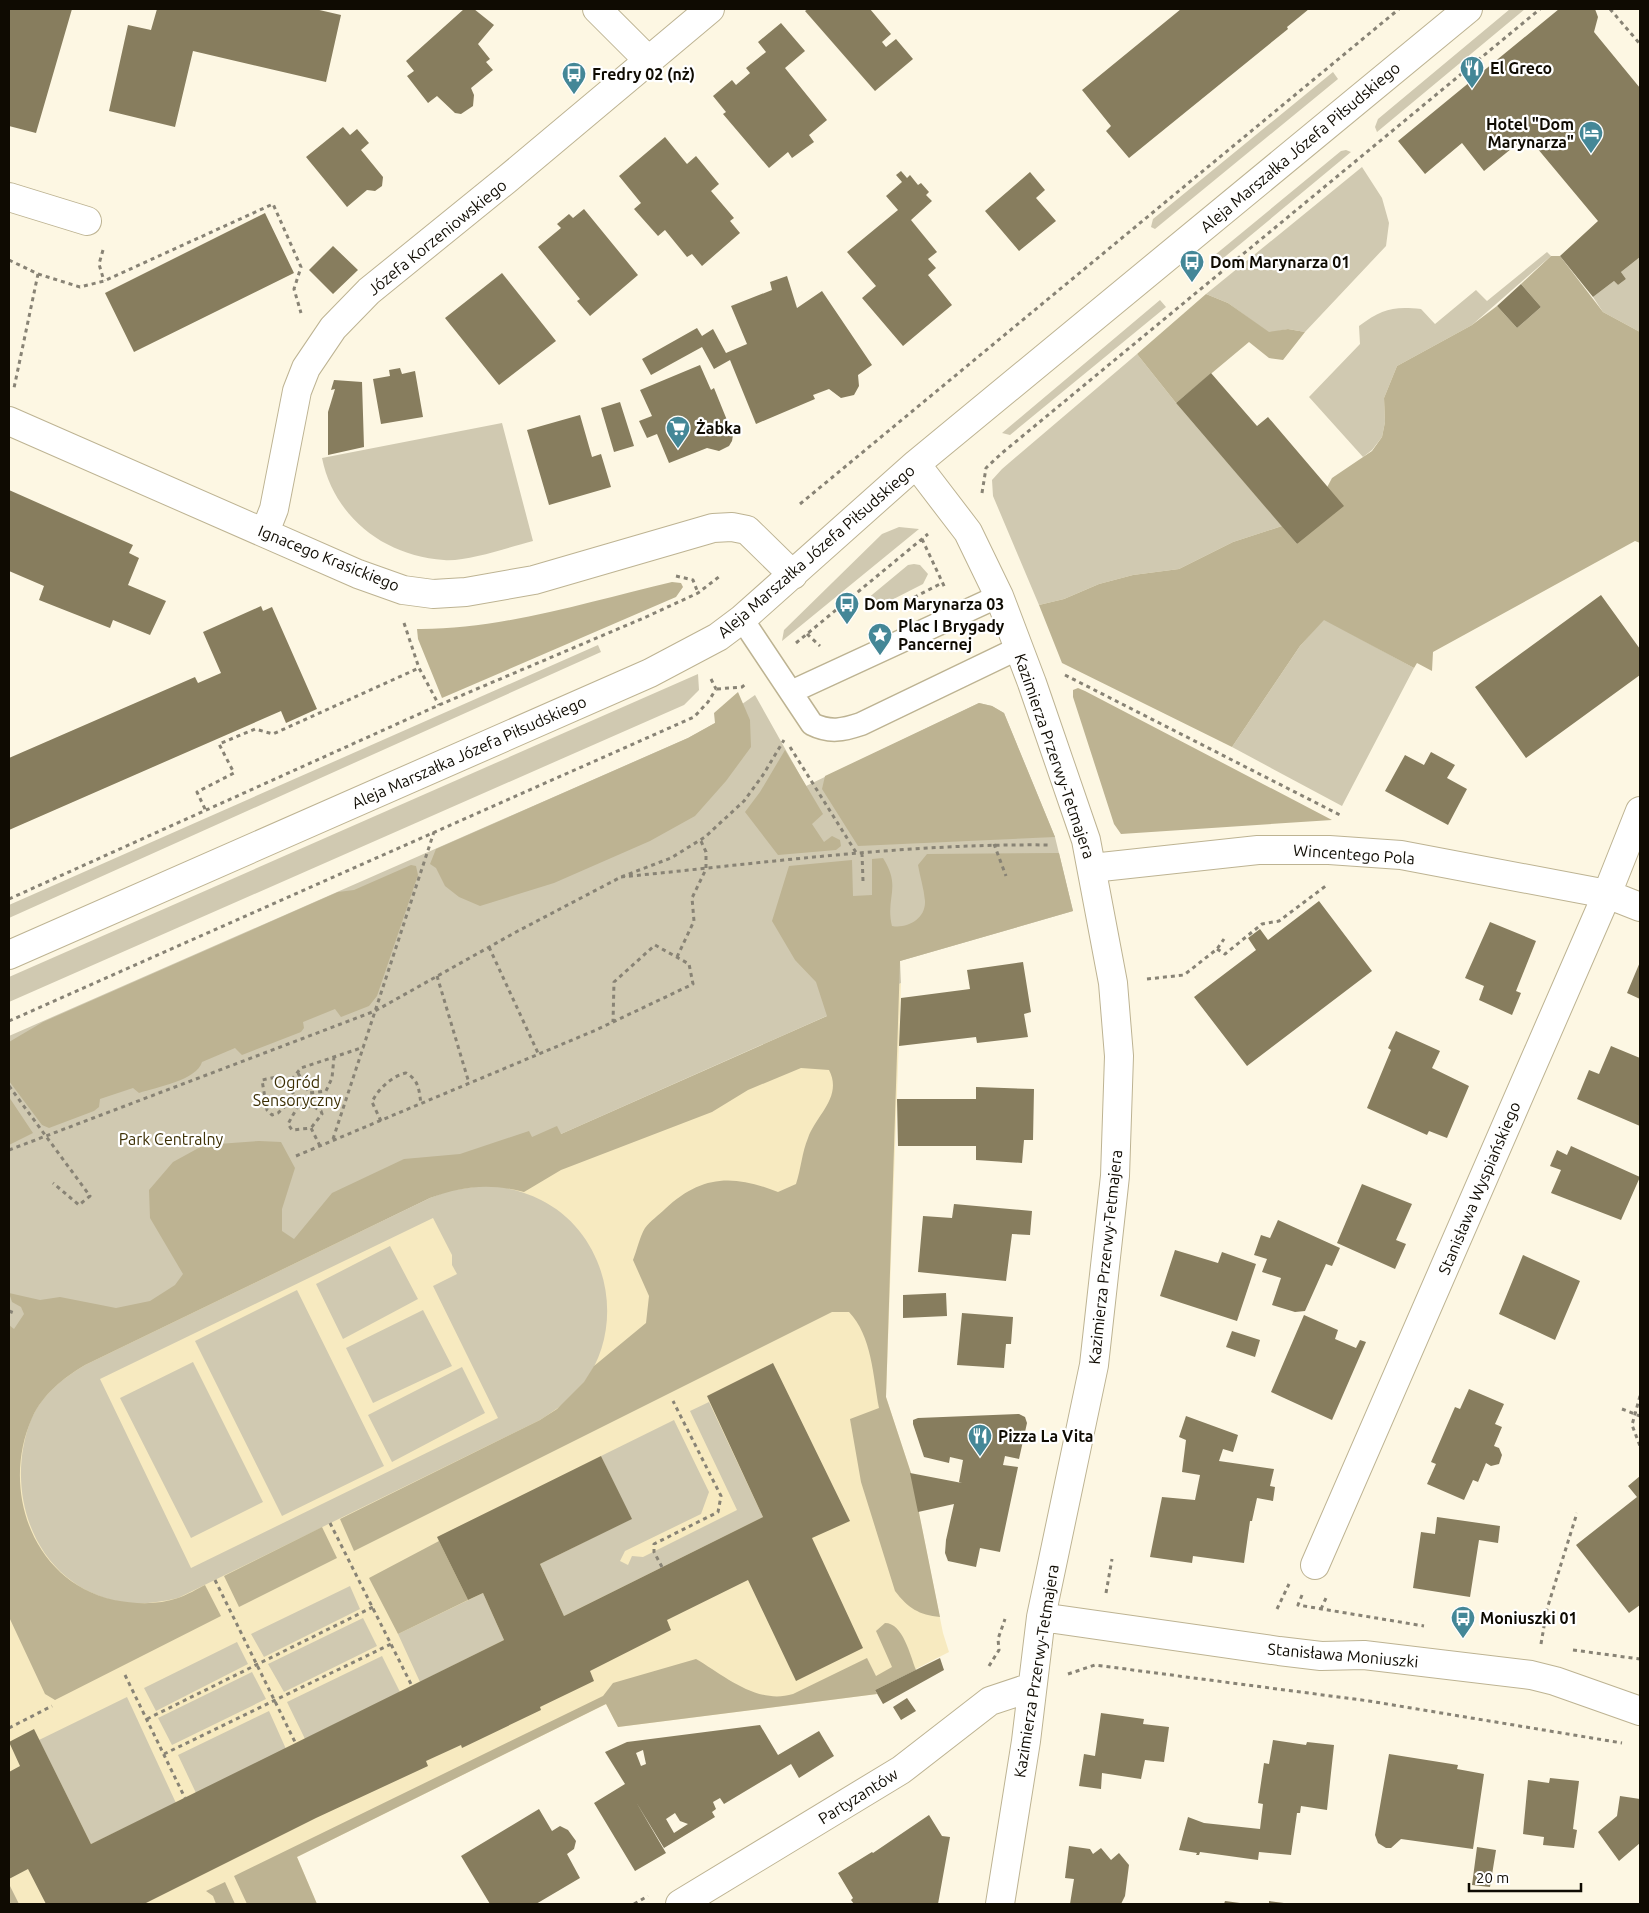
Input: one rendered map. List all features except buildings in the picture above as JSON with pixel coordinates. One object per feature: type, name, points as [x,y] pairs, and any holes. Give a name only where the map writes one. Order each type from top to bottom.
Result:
[{"type":"street","points":[[597,9],[649,61]]},
{"type":"street","name":"Józefa Korzeniowskiego","points":[[264,532],[274,509],[296,391],[306,368],[333,328],[369,291],[710,9]]},
{"type":"street","name":"Aleja Marszałka Józefa Piłsudskiego","points":[[9,955],[650,672],[718,637],[793,575],[916,464],[1468,9]]},
{"type":"street","points":[[9,197],[86,221]]},
{"type":"street","name":"Ignacego Krasickiego","points":[[10,408],[264,532],[364,576],[403,590],[433,594],[466,592],[534,580],[713,528],[732,527],[747,530],[793,575]]},
{"type":"street","name":"Kazimierza Przerwy-Tetmajera","points":[[916,464],[968,532],[999,596],[1086,840],[1113,983],[1118,1047],[1116,1176],[1094,1365],[1041,1617],[1000,1904]]},
{"type":"street","name":"Stanisława Wyspiańskiego","points":[[1315,1564],[1606,894],[1640,811]]},
{"type":"street","name":"Wincentego Pola","points":[[1092,868],[1258,850],[1329,850],[1401,855],[1606,894],[1640,907]]},
{"type":"street","name":"Stanisława Moniuszki","points":[[1041,1617],[1321,1656],[1364,1655],[1531,1675],[1555,1680],[1640,1711]]},
{"type":"street","name":"Partyzantów","points":[[680,1904],[901,1770],[990,1701],[1032,1688]]},
{"type":"lane","points":[[791,692],[999,596]]},
{"type":"lane","points":[[742,619],[812,724],[825,730],[844,730],[861,724],[1019,648]]},
{"type":"path","points":[[800,504],[1399,9]]},
{"type":"path","points":[[985,501],[982,492],[986,468],[1002,453],[1540,9]]},
{"type":"path","points":[[1610,9],[1640,44]]},
{"type":"path","points":[[9,260],[38,274],[80,287],[104,280],[272,204],[301,267],[294,289],[302,314]]},
{"type":"path","points":[[10,408],[34,302],[38,274]]},
{"type":"path","points":[[9,1021],[694,717],[708,702],[716,689],[742,687],[982,492]]},
{"type":"path","points":[[9,899],[439,705],[698,593],[720,576]]},
{"type":"path","points":[[403,621],[419,668],[439,705]]},
{"type":"path","points":[[205,809],[197,792],[234,774],[220,744],[255,729],[273,734],[419,668]]},
{"type":"path","points":[[1058,672],[1346,818]]},
{"type":"path","points":[[9,1150],[375,1011],[489,947],[621,877],[670,858],[700,839],[744,801],[763,776],[785,739]]},
{"type":"path","points":[[807,777],[860,854],[863,881]]},
{"type":"path","points":[[332,1140],[434,831]]},
{"type":"path","points":[[677,957],[694,920],[692,898],[706,868],[706,852],[700,839]]},
{"type":"path","points":[[621,877],[860,854],[994,844],[1055,845]]},
{"type":"path","points":[[994,844],[1006,876]]},
{"type":"path","points":[[1217,949],[1225,954],[1262,924],[1279,921],[1329,883]]},
{"type":"path","points":[[1141,980],[1184,975],[1217,949],[1224,939]]},
{"type":"path","points":[[296,1156],[613,1022],[693,984],[689,964],[655,945],[614,982],[613,1022]]},
{"type":"path","points":[[489,947],[538,1053]]},
{"type":"path","points":[[437,976],[469,1083]]},
{"type":"path","points":[[289,1083],[301,1068],[364,1047]]},
{"type":"path","points":[[298,1073],[309,1093],[326,1091],[332,1078],[334,1057]]},
{"type":"path","points":[[381,1120],[372,1102],[376,1094],[397,1075],[406,1073],[413,1077],[419,1087],[421,1104]]},
{"type":"path","points":[[294,1098],[278,1113],[272,1115],[267,1110],[262,1080],[277,1078],[289,1083],[298,1106]]},
{"type":"path","points":[[9,1086],[90,1196],[79,1205],[53,1183]]},
{"type":"path","points":[[298,1106],[314,1107],[321,1111],[322,1114],[310,1128],[292,1130],[288,1124],[298,1106]]},
{"type":"path","points":[[310,1128],[320,1146]]},
{"type":"path","points":[[9,1311],[14,1313]]},
{"type":"path","points":[[1640,1396],[1632,1425],[1640,1446]]},
{"type":"path","points":[[662,1566],[654,1552],[654,1544],[718,1512],[721,1496],[673,1401]]},
{"type":"path","points":[[1622,1409],[1640,1416]]},
{"type":"path","points":[[1541,1645],[1548,1609],[1577,1512]]},
{"type":"path","points":[[330,1523],[412,1686]]},
{"type":"path","points":[[215,1580],[296,1744]]},
{"type":"path","points":[[1277,1609],[1290,1582]]},
{"type":"path","points":[[1298,1605],[1302,1594]]},
{"type":"path","points":[[147,1720],[373,1608]]},
{"type":"path","points":[[164,1754],[391,1644]]},
{"type":"path","points":[[1061,1679],[1065,1674],[1095,1665],[1351,1699],[1630,1744]]},
{"type":"path","points":[[125,1675],[185,1798]]},
{"type":"path","points":[[9,1728],[52,1706]]},
{"type":"shaded area","points":[[1551,256],[1560,256],[1603,312],[1640,332],[1640,543],[1635,541],[1433,652],[1432,671],[1417,663],[1414,668],[1324,620],[1300,646],[1232,747],[1062,663],[1039,605],[1064,599],[1099,584],[1133,575],[1179,569],[1233,542],[1282,526],[1297,544],[1332,478],[1372,451],[1382,437],[1385,422],[1384,398],[1397,366],[1472,325],[1497,306],[1517,328],[1541,307],[1521,284]]},
{"type":"shaded area","points":[[1206,294],[1228,303],[1269,332],[1288,329],[1305,332],[1283,360],[1269,358],[1249,342],[1176,403],[1137,354]]},
{"type":"shaded area","points":[[672,582],[681,583],[683,587],[676,597],[442,698],[418,639],[417,629],[480,625],[513,620]]},
{"type":"shaded area","points":[[1078,688],[1332,820],[1121,834],[1114,824],[1073,697],[1073,690]]},
{"type":"shaded area","points":[[738,692],[750,720],[751,747],[726,781],[695,816],[650,841],[554,883],[480,906],[459,897],[445,886],[436,868],[430,864],[436,849],[688,738],[715,723],[714,713]]},
{"type":"shaded area","points":[[979,703],[992,706],[1004,713],[1055,837],[858,846],[822,789],[825,776]]},
{"type":"shaded area","points":[[785,750],[823,814],[812,824],[824,842],[832,836],[840,840],[841,846],[836,850],[778,855],[745,812],[760,792]]},
{"type":"shaded area","points":[[1059,853],[1073,911],[900,961],[886,1397],[911,1473],[940,1617],[914,1610],[895,1591],[861,1482],[850,1419],[879,1408],[867,1344],[857,1322],[849,1312],[832,1312],[354,1551],[340,1519],[540,1420],[557,1409],[584,1382],[594,1366],[646,1323],[649,1296],[633,1260],[645,1228],[678,1198],[692,1189],[718,1181],[746,1182],[778,1192],[796,1184],[808,1138],[827,1106],[833,1089],[829,1070],[801,1068],[748,1090],[712,1112],[561,1170],[524,1192],[499,1187],[476,1187],[465,1188],[430,1198],[85,1365],[61,1381],[42,1401],[32,1418],[23,1446],[20,1474],[23,1502],[31,1529],[44,1553],[63,1574],[86,1590],[114,1600],[138,1603],[163,1602],[181,1597],[205,1585],[221,1616],[55,1700],[45,1694],[9,1617],[9,1325],[14,1329],[24,1314],[21,1307],[12,1302],[9,1293],[40,1300],[60,1297],[116,1308],[150,1301],[175,1285],[183,1274],[150,1218],[149,1190],[173,1162],[204,1145],[259,1141],[281,1142],[295,1168],[282,1209],[282,1231],[294,1239],[332,1193],[404,1159],[460,1154],[529,1131],[532,1137],[557,1126],[561,1134],[827,1016],[816,982],[795,960],[772,921],[789,866],[852,860],[853,896],[872,895],[872,859],[883,858],[889,868],[891,877],[890,916],[892,926],[898,927],[909,924],[919,918],[922,913],[925,901],[918,865],[927,854]]},
{"type":"shaded area","points":[[411,865],[416,866],[418,875],[377,996],[369,1006],[341,1017],[335,1009],[303,1022],[304,1028],[301,1032],[242,1055],[235,1048],[202,1062],[193,1074],[166,1085],[139,1093],[133,1088],[100,1099],[99,1107],[94,1111],[49,1128],[42,1125],[9,1081],[9,1042],[43,1022],[338,892],[354,890]]},
{"type":"shaded area","points":[[901,983],[886,1397],[911,1473],[943,1633],[949,1652],[875,1690],[877,1694],[618,1727],[606,1704],[297,1857],[317,1904],[9,1904],[9,1393]]},
{"type":"shaded area","points":[[9,1097],[33,1133],[9,1145]]},
{"type":"shaded area","points":[[322,1527],[337,1558],[239,1607],[224,1576]]},
{"type":"shaded area","points":[[439,1541],[468,1600],[398,1634],[369,1578]]},
{"type":"shaded area","points":[[885,1623],[897,1628],[901,1634],[916,1670],[875,1690],[877,1694],[618,1727],[606,1704],[297,1857],[317,1904],[247,1904],[234,1876],[603,1696],[613,1683],[696,1659],[742,1687],[767,1696],[793,1694],[867,1658],[876,1676],[892,1667],[876,1631]]},
{"type":"shaded area","points":[[225,1882],[235,1904],[216,1904],[213,1896],[206,1891]]},
{"type":"shaded area","points":[[9,1884],[19,1904],[9,1904]]},
{"type":"green space","points":[[1510,9],[1525,9],[1377,132],[1375,127],[1378,119]]},
{"type":"green space","points":[[1333,72],[1338,79],[1155,229],[1151,227],[1153,219]]},
{"type":"green space","points":[[1341,151],[1351,152],[1215,265],[1210,259]]},
{"type":"green space","points":[[1362,167],[1382,198],[1389,223],[1386,246],[1305,332],[1288,329],[1269,333],[1228,303],[1206,294]]},
{"type":"green space","points":[[1547,252],[1551,256],[1472,325],[1397,366],[1384,398],[1385,422],[1382,437],[1372,450],[1363,457],[1309,397],[1360,344],[1359,326],[1374,316],[1388,310],[1403,308],[1421,309],[1435,324],[1476,290],[1487,301]]},
{"type":"green space","points":[[1640,257],[1640,332],[1603,312],[1593,297],[1614,281],[1618,285],[1626,279],[1621,272]]},
{"type":"green space","points":[[1160,300],[1166,307],[1010,435],[1002,433]]},
{"type":"green space","points":[[1137,354],[1176,403],[1282,526],[1233,542],[1179,569],[1133,575],[1099,584],[1064,599],[1039,605],[993,496],[992,480],[1002,469]]},
{"type":"green space","points":[[502,423],[533,541],[464,559],[444,560],[422,557],[401,551],[382,542],[365,530],[350,515],[338,498],[328,479],[322,458]]},
{"type":"green space","points":[[899,527],[919,529],[782,641],[784,630],[882,534]]},
{"type":"green space","points":[[908,565],[920,565],[928,574],[923,584],[874,609],[867,608],[865,604],[867,599]]},
{"type":"green space","points":[[1324,619],[1414,668],[1342,806],[1232,747],[1300,646]]},
{"type":"green space","points":[[598,645],[601,652],[9,918],[9,905]]},
{"type":"green space","points":[[698,674],[699,690],[684,705],[9,1002],[9,977]]},
{"type":"green space","name":"Park Centralny","points":[[755,695],[806,786],[979,703],[992,706],[1004,713],[1055,837],[1073,911],[900,961],[901,983],[561,1134],[9,1393],[9,1036],[688,738],[715,723]]},
{"type":"green space","points":[[486,1185],[528,1194],[564,1215],[582,1234],[595,1257],[604,1281],[607,1307],[605,1334],[597,1359],[584,1383],[569,1399],[540,1420],[178,1598],[166,1601],[129,1603],[98,1595],[71,1581],[50,1561],[35,1536],[25,1508],[21,1478],[23,1447],[32,1417],[54,1387],[85,1365],[448,1191]],"holes":[[[433,1218],[452,1255],[452,1265],[457,1274],[433,1286],[498,1418],[191,1568],[100,1379]]]},
{"type":"green space","points":[[390,1246],[418,1299],[343,1339],[316,1284]]},
{"type":"green space","points":[[297,1290],[384,1466],[282,1516],[195,1341]]},
{"type":"green space","points":[[423,1310],[452,1366],[373,1403],[346,1348]]},
{"type":"green space","points":[[193,1362],[263,1502],[191,1538],[120,1398]]},
{"type":"green space","points":[[462,1367],[485,1413],[392,1462],[368,1415]]},
{"type":"green space","points":[[709,1402],[763,1517],[564,1616],[540,1564],[631,1519],[601,1456],[674,1420],[709,1492],[701,1514],[625,1551],[620,1561],[628,1565],[632,1556],[643,1557],[737,1510],[690,1411]]},
{"type":"green space","points":[[350,1586],[360,1609],[264,1657],[251,1634]]},
{"type":"green space","points":[[483,1593],[504,1640],[420,1682],[398,1634]]},
{"type":"green space","points":[[363,1618],[377,1646],[284,1692],[268,1664]]},
{"type":"green space","points":[[237,1642],[248,1664],[156,1711],[144,1688]]},
{"type":"green space","points":[[382,1656],[400,1692],[305,1739],[287,1702]]},
{"type":"green space","points":[[252,1672],[266,1699],[172,1745],[158,1718]]},
{"type":"green space","points":[[127,1697],[176,1803],[91,1844],[39,1740]]},
{"type":"green space","points":[[269,1711],[286,1749],[196,1793],[178,1755]]},
{"type":"place","name":"El Greco","points":[[1472,89]]},
{"type":"place","name":"Fredry 02 (nż)","points":[[574,95]]},
{"type":"place","name":"Hotel \"Dom Marynarza\"","points":[[1591,154]]},
{"type":"place","name":"Dom Marynarza 01","points":[[1192,283]]},
{"type":"place","name":"Żabka","points":[[678,449]]},
{"type":"place","name":"Dom Marynarza 03","points":[[847,625]]},
{"type":"place","name":"Plac I Brygady Pancernej","points":[[880,656]]},
{"type":"place","name":"Pizza La Vita","points":[[980,1457]]},
{"type":"place","name":"Moniuszki 01","points":[[1463,1639]]},
{"type":"park label","name":"Ogród Sensoryczny","points":[[297,1091]]}]
